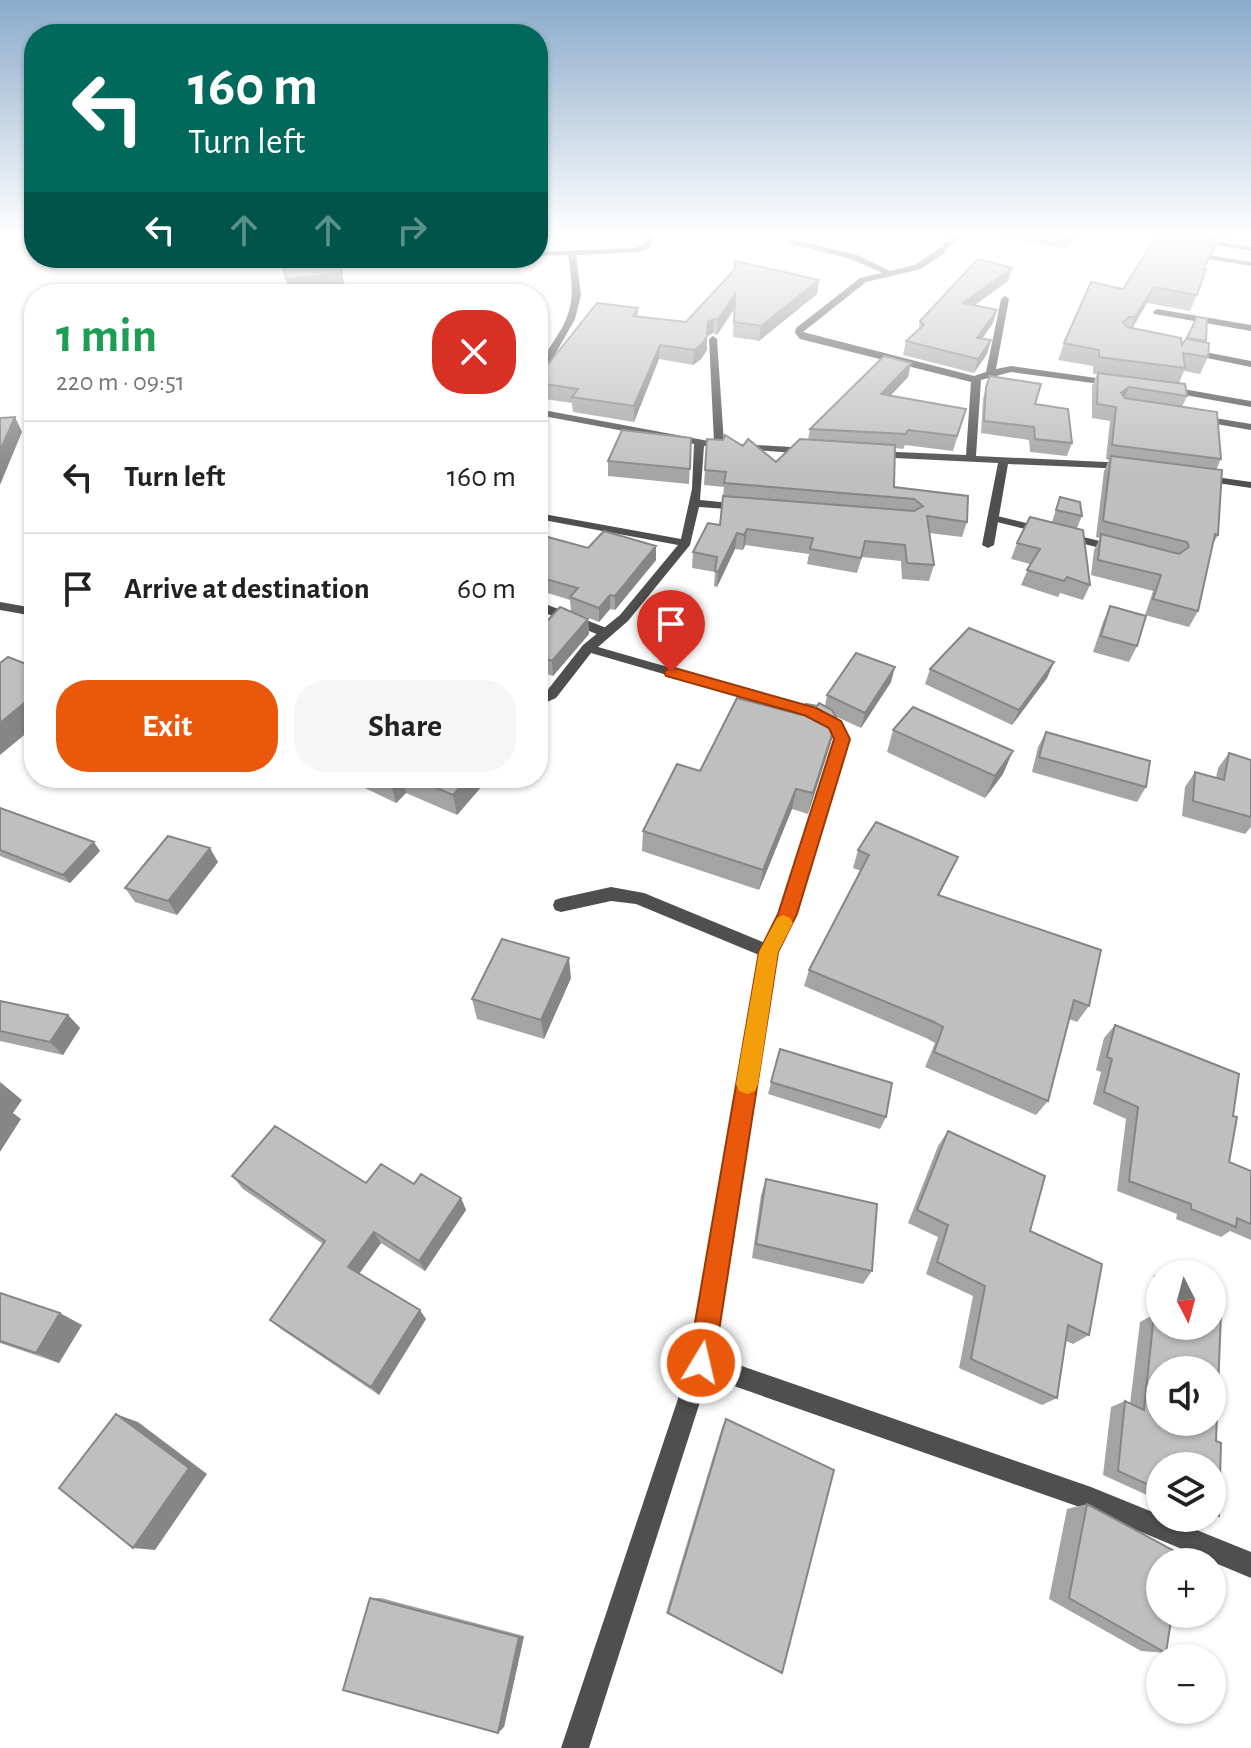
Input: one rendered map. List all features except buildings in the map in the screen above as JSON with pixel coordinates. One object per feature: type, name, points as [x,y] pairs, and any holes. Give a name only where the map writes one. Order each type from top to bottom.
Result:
[{"type":"street","points":[[548,359],[572,314]]},
{"type":"street","points":[[819,314],[799,333],[864,353],[976,379],[1011,369],[1129,385]]},
{"type":"street","points":[[990,374],[1002,314]]},
{"type":"street","points":[[1166,314],[1251,328]]},
{"type":"street","points":[[713,339],[719,446]]},
{"type":"street","points":[[1181,350],[1251,364]]},
{"type":"street","points":[[971,458],[976,379]]},
{"type":"street","points":[[1155,388],[1251,404]]},
{"type":"street","points":[[548,414],[719,446],[818,451]]},
{"type":"street","points":[[1188,416],[1251,427]]},
{"type":"street","points":[[548,696],[588,648],[624,618],[686,543],[695,503],[699,441]]},
{"type":"street","points":[[864,453],[1140,469]]},
{"type":"street","points":[[988,545],[1004,459]]},
{"type":"street","points":[[1184,476],[1251,485]]},
{"type":"street","points":[[695,503],[756,508]]},
{"type":"street","points":[[548,518],[686,543]]},
{"type":"street","points":[[993,518],[1128,551]]},
{"type":"street","points":[[0,606],[24,610]]},
{"type":"street","points":[[548,609],[604,632]]},
{"type":"street","points":[[575,1748],[701,1363],[769,952],[788,914],[842,739],[836,725],[810,712],[588,648]]},
{"type":"street","points":[[561,905],[611,894],[638,898],[769,952]]},
{"type":"street","points":[[701,1363],[1091,1499],[1251,1565]]},
{"type":"slow traffic","points":[[747,1084],[769,952],[783,923]]},
{"type":"route","points":[[671,672],[810,712],[836,725],[842,739],[788,914],[769,952],[701,1363]]}]
